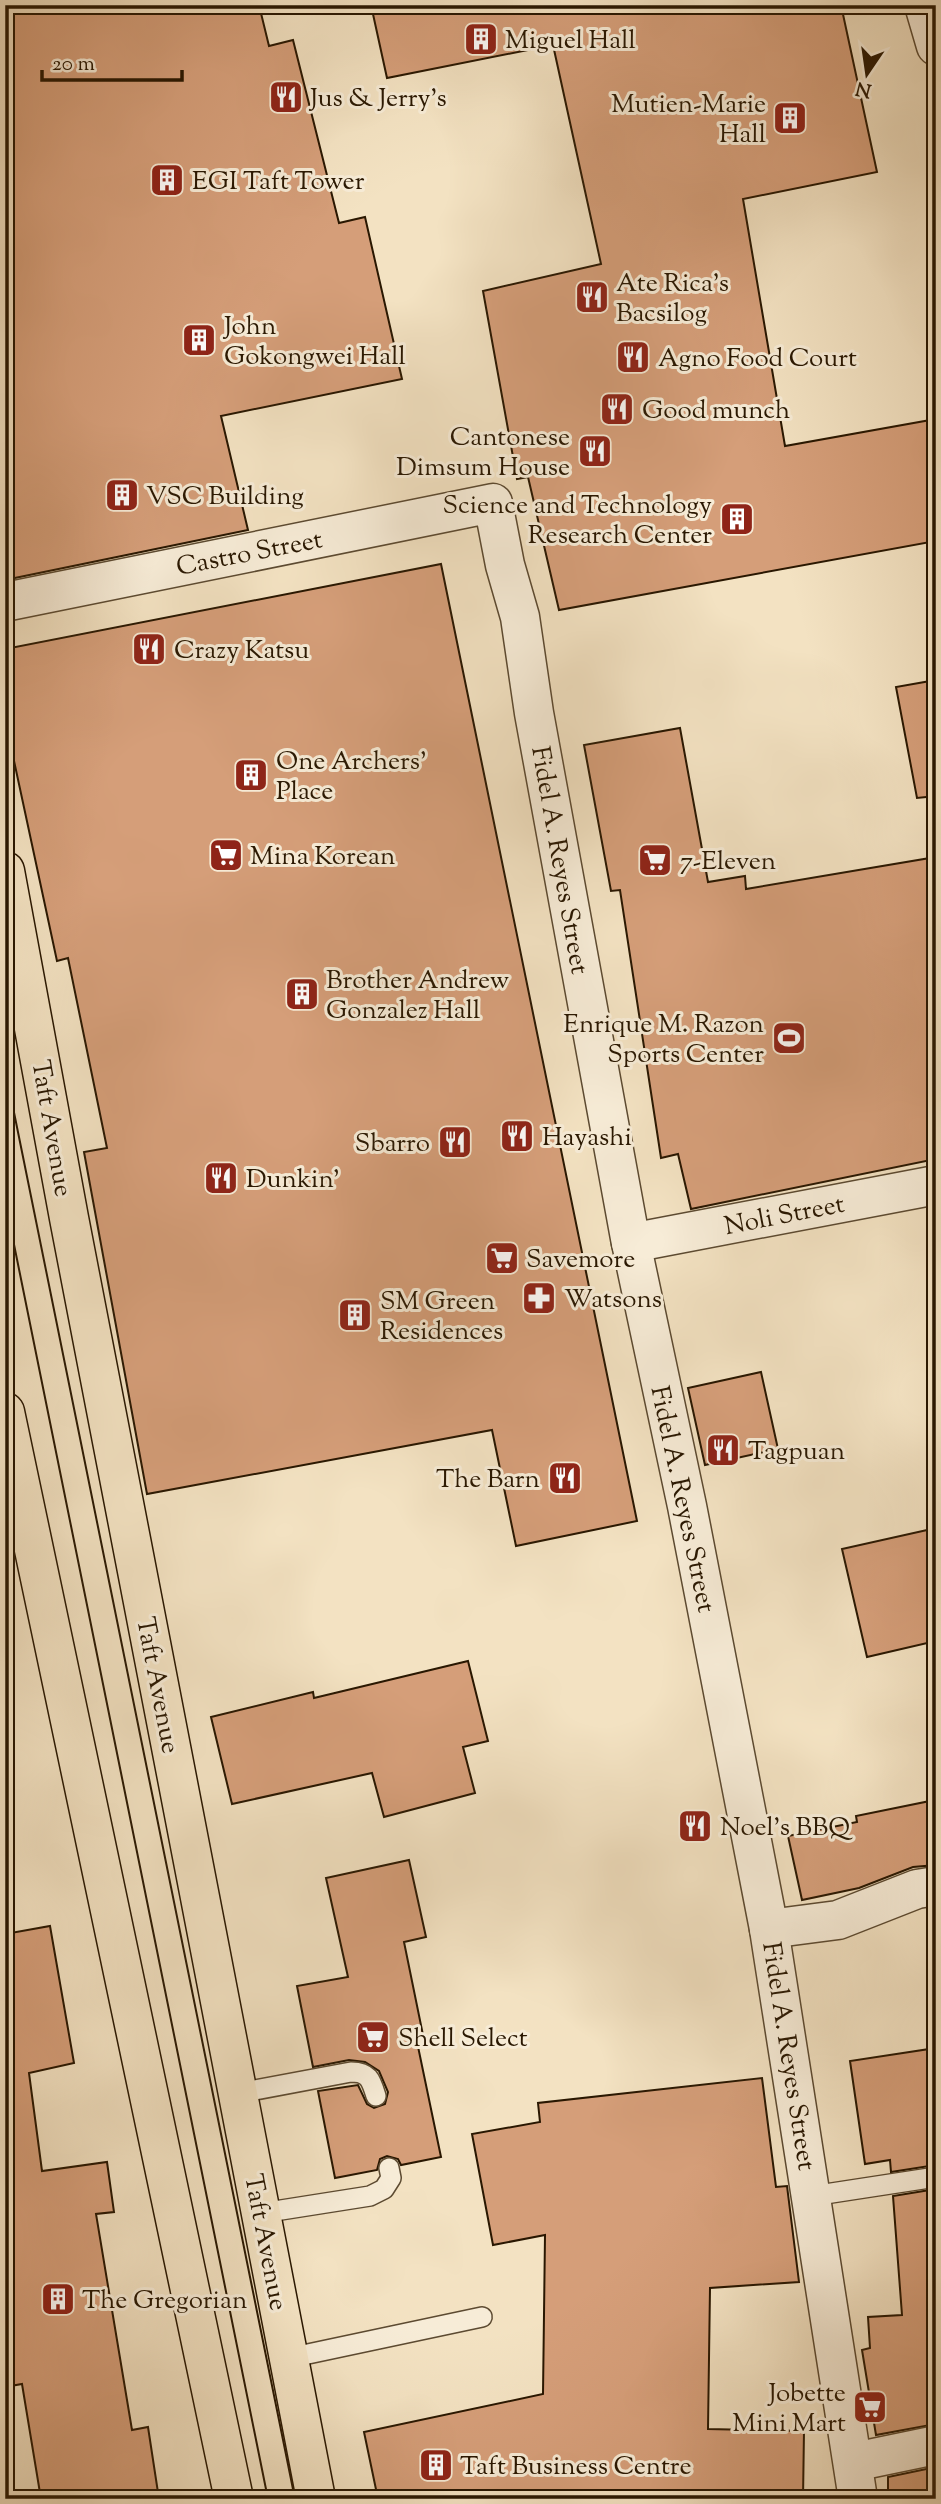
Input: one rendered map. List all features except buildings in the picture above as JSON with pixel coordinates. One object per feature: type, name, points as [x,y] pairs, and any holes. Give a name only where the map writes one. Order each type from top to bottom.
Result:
[{"type":"main road","name":"Taft Avenue","points":[[5,871],[69,1218],[316,2499]]},
{"type":"main road","points":[[5,1412],[234,2499]]},
{"type":"street","points":[[924,5],[936,46]]},
{"type":"street","name":"Castro Street","points":[[5,602],[493,503]]},
{"type":"street","name":"Fidel A. Reyes Street","points":[[493,503],[505,565],[520,617],[534,713],[631,1243],[687,1506],[769,1929],[858,2499]]},
{"type":"street","name":"Noli Street","points":[[631,1243],[936,1185]]},
{"type":"street","points":[[769,1929],[838,1920],[917,1889],[936,1886]]},
{"type":"street","points":[[853,2462],[936,2445]]},
{"type":"lane","points":[[239,2093],[362,2072],[370,2078],[376,2096]]},
{"type":"lane","points":[[262,2213],[370,2196],[384,2189],[391,2178],[389,2168]]},
{"type":"lane","points":[[812,2196],[936,2177]]},
{"type":"lane","points":[[289,2358],[482,2317]]},
{"type":"tram line","points":[[5,1068],[295,2499]]},
{"type":"tram line","points":[[5,1200],[268,2499]]},
{"type":"place","name":"Miguel Hall","points":[[481,39]]},
{"type":"place","name":"Jus & Jerry's","points":[[286,97]]},
{"type":"place","name":"Mutien-Marie Hall","points":[[790,118]]},
{"type":"place","name":"EGI Taft Tower","points":[[167,180]]},
{"type":"place","name":"Ate Rica's Bacsilog","points":[[592,297]]},
{"type":"place","name":"John Gokongwei Hall","points":[[199,340]]},
{"type":"place","name":"Agno Food Court","points":[[633,357]]},
{"type":"place","name":"Good munch","points":[[617,409]]},
{"type":"place","name":"Cantonese Dimsum House","points":[[595,451]]},
{"type":"place","name":"VSC Building","points":[[122,495]]},
{"type":"place","name":"Science and Technology Research Center","points":[[737,519]]},
{"type":"place","name":"Crazy Katsu","points":[[149,649]]},
{"type":"place","name":"One Archers' Place","points":[[251,775]]},
{"type":"place","name":"Mina Korean","points":[[226,855]]},
{"type":"place","name":"7-Eleven","points":[[655,860]]},
{"type":"place","name":"Brother Andrew Gonzalez Hall","points":[[302,994]]},
{"type":"place","name":"Enrique M. Razon Sports Center","points":[[789,1038]]},
{"type":"place","name":"Hayashi","points":[[517,1136]]},
{"type":"place","name":"Sbarro","points":[[455,1142]]},
{"type":"place","name":"Dunkin'","points":[[221,1178]]},
{"type":"place","name":"Savemore","points":[[502,1258]]},
{"type":"place","name":"Watsons","points":[[539,1298]]},
{"type":"place","name":"SM Green Residences","points":[[355,1315]]},
{"type":"place","name":"Tagpuan","points":[[723,1450]]},
{"type":"place","name":"The Barn","points":[[565,1478]]},
{"type":"place","name":"Noel's BBQ","points":[[695,1826]]},
{"type":"place","name":"Shell Select","points":[[373,2037]]},
{"type":"place","name":"The Gregorian","points":[[58,2299]]},
{"type":"place","name":"Jobette Mini Mart","points":[[870,2407]]},
{"type":"place","name":"Taft Business Centre","points":[[436,2465]]}]
